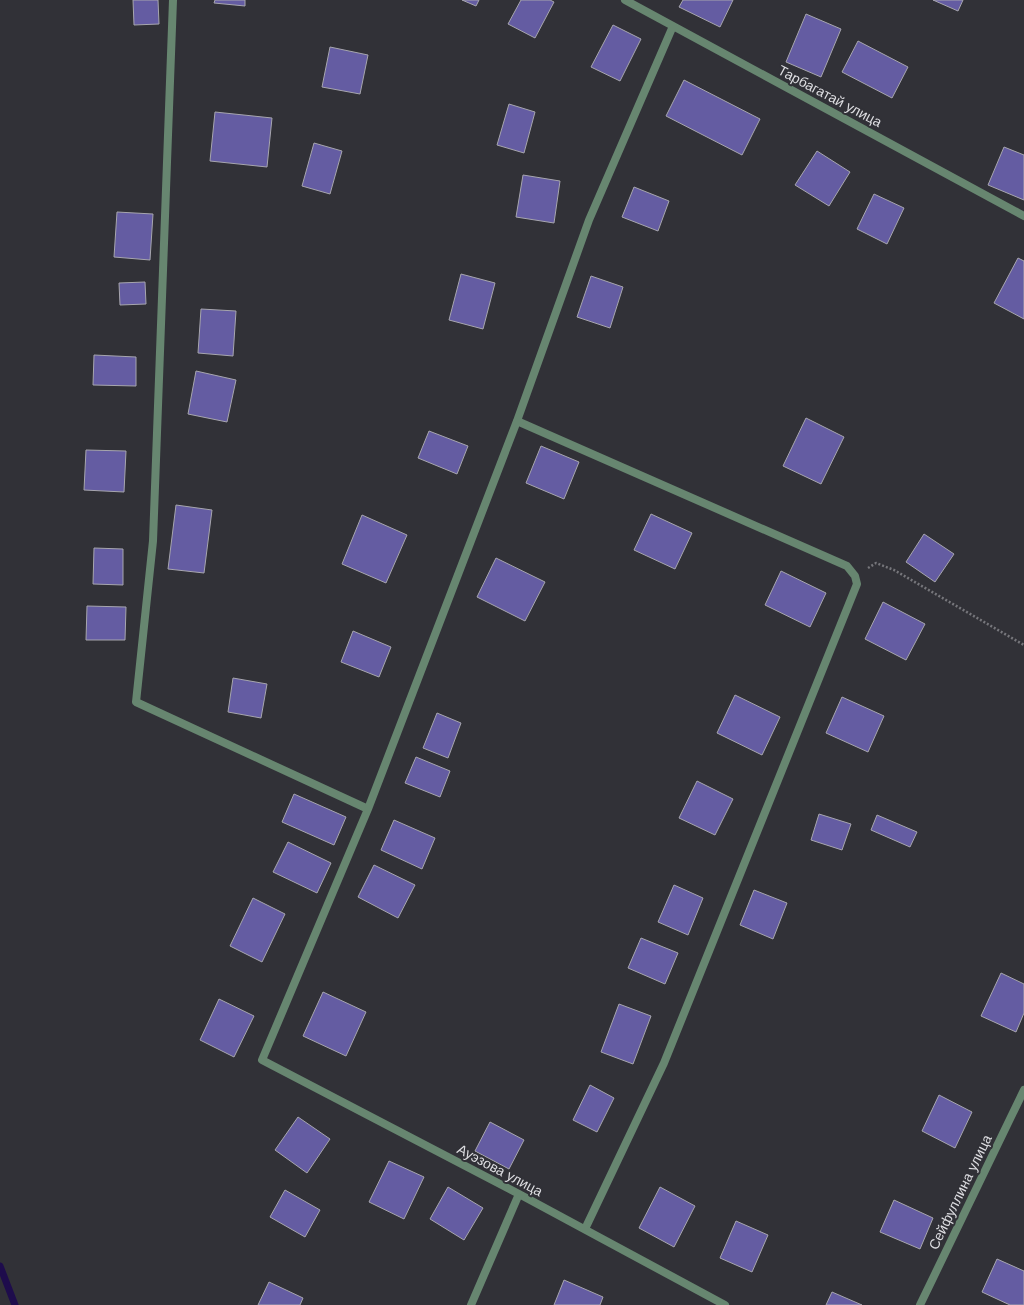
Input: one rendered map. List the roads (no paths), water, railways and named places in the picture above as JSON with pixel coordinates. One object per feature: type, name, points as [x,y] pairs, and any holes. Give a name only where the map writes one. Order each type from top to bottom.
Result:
[{"type":"street","points":[[173,0],[153,541],[136,702],[368,809],[517,421],[589,220],[673,26]]},
{"type":"street","name":"Тарбагатай улица","points":[[625,0],[1024,216]]},
{"type":"street","points":[[517,421],[847,566],[856,576],[857,584],[664,1063],[585,1230]]},
{"type":"street","name":"Ауэзова улица","points":[[368,809],[262,1060],[519,1194],[725,1305]]},
{"type":"street","name":"Сейфуллина улица","points":[[920,1305],[1024,1090]]},
{"type":"street","points":[[471,1305],[519,1194]]},
{"type":"waterway","points":[[0,1266],[15,1305]]}]
